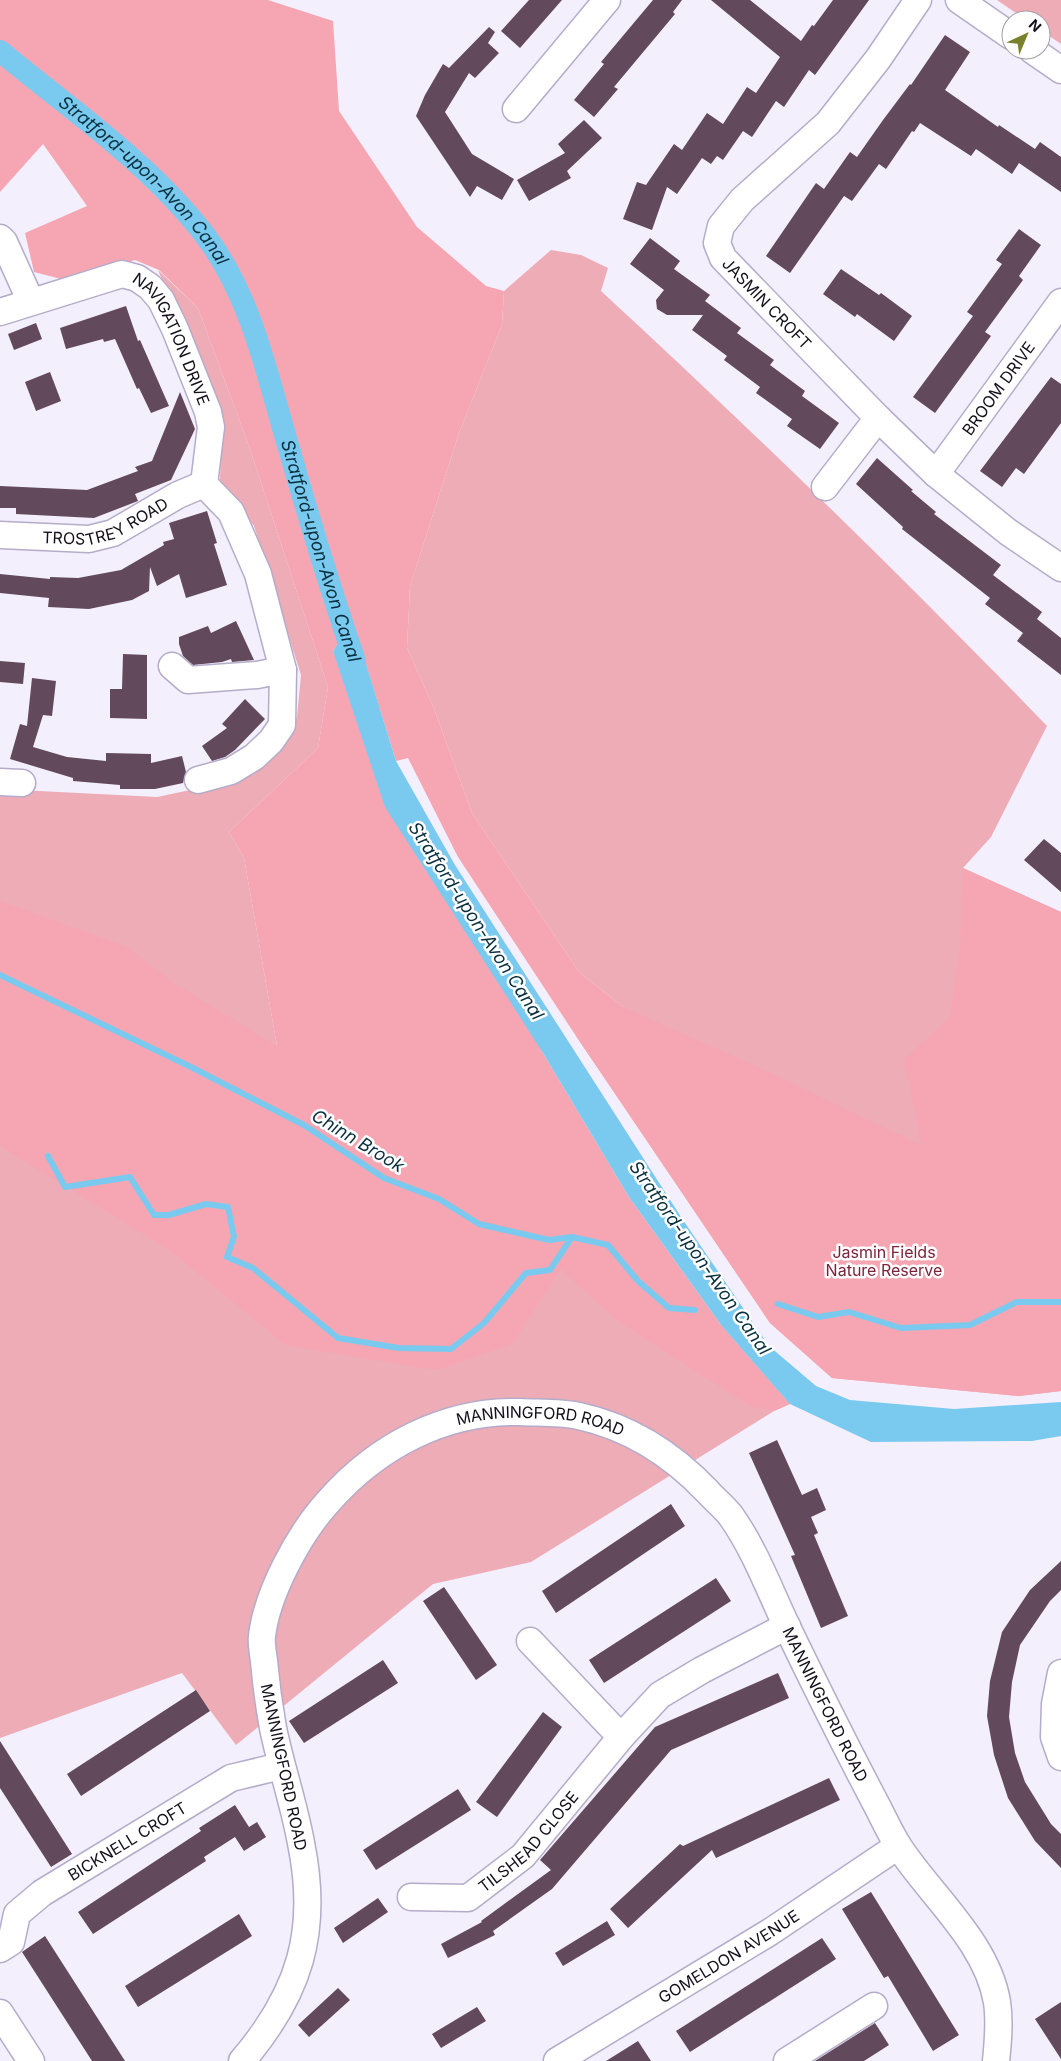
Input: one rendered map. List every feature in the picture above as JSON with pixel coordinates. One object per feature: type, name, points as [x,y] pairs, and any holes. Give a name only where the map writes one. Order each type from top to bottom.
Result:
[{"type":"street","points":[[516,109],[607,0]]},
{"type":"street","name":"JASMIN CROFT","points":[[918,0],[878,59],[828,123],[742,200],[721,226],[717,243],[723,258],[878,418],[936,474],[1008,532],[1061,568]]},
{"type":"street","points":[[960,0],[1001,29]]},
{"type":"street","points":[[1046,60],[1061,70]]},
{"type":"street","points":[[0,238],[4,242],[31,302]]},
{"type":"street","name":"NAVIGATION DRIVE","points":[[0,312],[122,274],[137,278],[150,287],[161,300],[175,329],[208,412],[211,427],[204,484]]},
{"type":"street","name":"BROOM DRIVE","points":[[936,474],[1061,302]]},
{"type":"street","points":[[825,487],[878,418]]},
{"type":"street","points":[[198,780],[231,771],[254,757],[271,741],[282,725],[283,670],[258,574],[231,512],[204,484]]},
{"type":"street","name":"TROSTREY ROAD","points":[[0,535],[89,540],[113,533],[178,495],[204,484]]},
{"type":"street","points":[[172,666],[188,680],[257,675],[283,670]]},
{"type":"street","name":"MANNINGFORD ROAD","points":[[242,2061],[274,2018],[292,1986],[305,1944],[309,1906],[302,1843],[281,1766],[268,1703],[262,1638],[283,1568],[308,1528],[328,1502],[354,1476],[383,1452],[415,1434],[456,1418],[498,1411],[576,1416],[603,1422],[664,1453],[688,1471],[730,1514],[757,1562],[846,1746],[898,1846],[964,1930],[982,1962],[993,1986],[997,2004],[999,2039],[996,2061]]},
{"type":"street","name":"TILSHEAD CLOSE","points":[[411,1897],[468,1898],[523,1856],[621,1737],[660,1696],[702,1670],[787,1626]]},
{"type":"street","points":[[530,1641],[621,1737]]},
{"type":"street","points":[[1061,1673],[1055,1704],[1054,1737],[1061,1757]]},
{"type":"street","name":"BICKNELL CROFT","points":[[0,1949],[11,1942],[17,1914],[42,1893],[230,1778],[281,1766]]},
{"type":"street","name":"GOMELDON AVENUE","points":[[557,2061],[770,1932],[898,1846]]},
{"type":"street","points":[[787,2061],[874,2006]]},
{"type":"street","points":[[0,2013],[32,2061]]},
{"type":"green space","name":"Jasmin Fields Nature Reserve","points":[[0,0],[268,0],[333,21],[339,111],[417,227],[486,286],[504,291],[502,325],[459,433],[410,586],[407,648],[433,706],[472,813],[579,972],[623,1007],[769,1072],[922,1146],[904,1060],[950,1017],[960,949],[963,868],[1061,912],[1061,1391],[1019,1396],[832,1378],[770,1323],[576,1036],[458,857],[408,758],[396,761],[353,623],[333,651],[543,1053],[629,1197],[722,1326],[790,1404],[774,1411],[752,1407],[618,1321],[561,1269],[512,1344],[436,1370],[286,1345],[171,1251],[0,1146],[0,901],[127,947],[175,984],[277,1046],[244,858],[229,832],[318,748],[328,687],[250,449],[198,308],[159,270],[135,260],[65,280],[34,272],[25,233],[87,206],[43,144],[0,192]]},
{"type":"green space","points":[[997,0],[1061,0],[1061,44],[1051,37],[1051,10],[1012,10]]},
{"type":"green space","name":"Jasmin Fields Nature Reserve","points":[[551,250],[581,255],[608,268],[601,291],[827,506],[1047,726],[991,837],[963,868],[1061,912],[1061,1391],[1019,1396],[832,1378],[770,1323],[576,1036],[623,1007],[579,972],[472,813],[433,706],[407,648],[410,586],[459,433],[502,325],[504,291]]},
{"type":"green space","points":[[158,270],[198,308],[250,449],[328,687],[318,748],[229,832],[244,858],[277,1046],[722,1326],[790,1404],[774,1411],[531,1562],[433,1584],[236,1745],[182,1673],[0,1738],[0,789],[157,797],[243,779],[281,747],[297,717],[301,675],[254,526],[220,480],[222,423]]},
{"type":"water","points":[[353,622],[396,761],[455,865],[683,1220],[769,1346],[816,1386],[850,1400],[954,1409],[1061,1402],[1061,1436],[1032,1441],[871,1442],[790,1404],[722,1326],[629,1197],[543,1053],[385,807],[333,651]]},
{"type":"building","points":[[529,0],[562,0],[520,48],[501,31]]},
{"type":"building","points":[[653,0],[682,0],[673,12],[675,14],[614,87],[618,89],[594,117],[574,100],[604,64],[601,62]]},
{"type":"building","points":[[711,0],[750,0],[801,41],[833,0],[869,0],[815,75],[809,70],[784,107],[776,101],[752,137],[743,131],[723,160],[717,156],[711,164],[702,158],[677,194],[667,187],[652,230],[623,219],[637,182],[646,185],[674,144],[682,150],[707,113],[723,124],[747,87],[756,93],[780,57]]},
{"type":"building","points":[[489,27],[495,32],[488,43],[499,53],[475,78],[469,73],[445,112],[472,154],[514,179],[502,200],[477,186],[470,197],[416,116],[425,95],[443,64],[449,68]]},
{"type":"building","points":[[945,35],[970,52],[945,90],[998,127],[999,125],[1035,149],[1040,142],[1061,157],[1061,192],[1019,163],[1012,174],[976,149],[971,156],[920,123],[914,132],[912,131],[886,169],[879,164],[852,201],[844,196],[790,273],[766,256],[816,183],[824,189],[850,152],[857,157],[911,85]]},
{"type":"building","points":[[584,120],[602,138],[567,171],[571,178],[529,201],[517,180],[565,153],[558,144]]},
{"type":"building","points":[[1019,229],[1041,245],[1019,276],[1023,280],[985,332],[991,336],[935,413],[913,397],[973,316],[967,312],[1002,264],[996,260]]},
{"type":"building","points":[[650,238],[680,261],[674,269],[710,295],[705,301],[741,328],[737,333],[774,360],[770,365],[805,391],[802,396],[839,423],[820,449],[787,426],[792,419],[756,393],[760,387],[724,360],[727,356],[692,330],[703,315],[667,315],[657,309],[656,300],[664,290],[630,264]]},
{"type":"building","points":[[841,269],[879,295],[881,293],[912,316],[894,341],[857,314],[855,317],[823,294]]},
{"type":"building","points":[[126,306],[138,341],[140,340],[169,406],[151,413],[139,388],[137,389],[115,339],[104,342],[103,339],[66,349],[60,328]]},
{"type":"building","points":[[36,323],[42,339],[14,350],[8,334]]},
{"type":"building","points":[[50,372],[61,401],[36,411],[25,382]]},
{"type":"building","points":[[1051,377],[1061,384],[1061,423],[1024,474],[1016,468],[1002,487],[980,471]]},
{"type":"building","points":[[180,392],[195,429],[171,480],[135,494],[138,501],[94,518],[16,514],[16,508],[0,508],[0,486],[87,490],[138,471],[135,467],[152,461]]},
{"type":"building","points":[[877,458],[936,512],[934,514],[1001,565],[993,575],[1042,612],[1037,619],[1061,638],[1061,675],[1017,641],[1023,633],[985,604],[990,598],[902,529],[903,527],[856,484]]},
{"type":"building","points":[[207,511],[217,543],[214,544],[227,585],[186,598],[179,574],[157,586],[150,567],[149,591],[132,600],[89,609],[48,607],[49,598],[0,593],[0,574],[50,579],[50,577],[78,578],[121,570],[164,545],[163,542],[174,539],[169,523]]},
{"type":"building","points":[[236,621],[254,660],[232,662],[231,659],[222,662],[193,665],[183,656],[179,637],[208,626],[211,633]]},
{"type":"building","points":[[123,654],[147,655],[147,719],[110,718],[110,689],[122,689]]},
{"type":"building","points":[[0,661],[25,663],[23,684],[0,682]]},
{"type":"building","points":[[32,678],[56,681],[52,716],[43,715],[33,747],[67,757],[106,761],[106,753],[151,754],[151,763],[182,756],[186,772],[183,783],[155,789],[120,789],[120,785],[73,781],[73,778],[10,759],[20,724],[27,726]]},
{"type":"building","points":[[245,699],[265,719],[235,750],[225,757],[212,761],[202,746],[227,728],[222,724]]},
{"type":"building","points":[[1044,839],[1061,853],[1061,892],[1024,860]]},
{"type":"building","points":[[777,1440],[802,1495],[817,1488],[826,1510],[811,1517],[818,1533],[814,1535],[848,1616],[821,1628],[791,1556],[795,1555],[749,1453]]},
{"type":"building","points":[[671,1504],[685,1526],[556,1613],[542,1591]]},
{"type":"building","points":[[1061,1561],[1061,1590],[1050,1601],[1020,1645],[1012,1682],[1009,1717],[1015,1753],[1025,1782],[1051,1824],[1061,1834],[1061,1868],[1035,1841],[1008,1798],[994,1755],[987,1716],[990,1681],[1002,1632],[1030,1590]]},
{"type":"building","points":[[716,1578],[731,1601],[604,1683],[589,1660]]},
{"type":"building","points":[[444,1587],[497,1665],[476,1680],[423,1601]]},
{"type":"building","points":[[383,1660],[398,1683],[304,1743],[289,1721]]},
{"type":"building","points":[[778,1673],[789,1698],[671,1750],[552,1889],[493,1931],[495,1935],[448,1958],[441,1944],[482,1922],[551,1870],[540,1860],[655,1727]]},
{"type":"building","points":[[196,1690],[210,1711],[81,1796],[67,1774]]},
{"type":"building","points":[[543,1712],[562,1727],[497,1817],[476,1802]]},
{"type":"building","points":[[0,1741],[72,1854],[51,1867],[0,1788]]},
{"type":"building","points":[[829,1778],[840,1800],[716,1858],[712,1850],[628,1928],[610,1909],[680,1844],[683,1846]]},
{"type":"building","points":[[458,1789],[471,1810],[376,1870],[363,1850]]},
{"type":"building","points":[[235,1805],[249,1827],[257,1822],[266,1837],[244,1851],[235,1837],[204,1857],[206,1861],[93,1934],[78,1912],[201,1831],[199,1828]]},
{"type":"building","points":[[871,1892],[959,2035],[933,2051],[888,1976],[884,1978],[842,1909]]},
{"type":"building","points":[[378,1898],[388,1912],[343,1943],[334,1928]]},
{"type":"building","points":[[239,1914],[252,1936],[138,2007],[125,1986]]},
{"type":"building","points":[[607,1921],[615,1935],[563,1966],[555,1953]]},
{"type":"building","points":[[45,1936],[125,2061],[92,2061],[22,1952]]},
{"type":"building","points":[[822,1938],[836,1959],[690,2052],[676,2031]]},
{"type":"building","points":[[338,1988],[350,2000],[309,2037],[298,2025]]},
{"type":"building","points":[[1061,2002],[1061,2059],[1035,2019]]},
{"type":"building","points":[[477,2007],[486,2021],[441,2048],[432,2034]]},
{"type":"building","points":[[875,2023],[889,2045],[864,2061],[815,2061]]},
{"type":"building","points":[[638,2041],[651,2061],[606,2061]]},
{"type":"waterway","name":"Stratford-upon-Avon Canal","points":[[0,51],[136,162],[185,211],[207,238],[223,262],[248,314],[258,341],[313,530],[355,661]]},
{"type":"waterway","name":"Chinn Brook","points":[[0,975],[191,1067],[304,1125],[384,1178],[439,1199],[479,1224],[549,1240],[572,1237],[608,1245],[638,1281],[669,1308],[695,1310]]},
{"type":"waterway","points":[[48,1156],[65,1187],[130,1177],[154,1215],[169,1215],[206,1204],[228,1207],[234,1237],[227,1257],[253,1268],[338,1338],[399,1348],[451,1349],[484,1323],[526,1273],[550,1270],[572,1237]]},
{"type":"waterway","name":"Chinn Brook","points":[[778,1304],[818,1317],[849,1312],[901,1328],[970,1325],[1017,1302],[1061,1302]]}]
